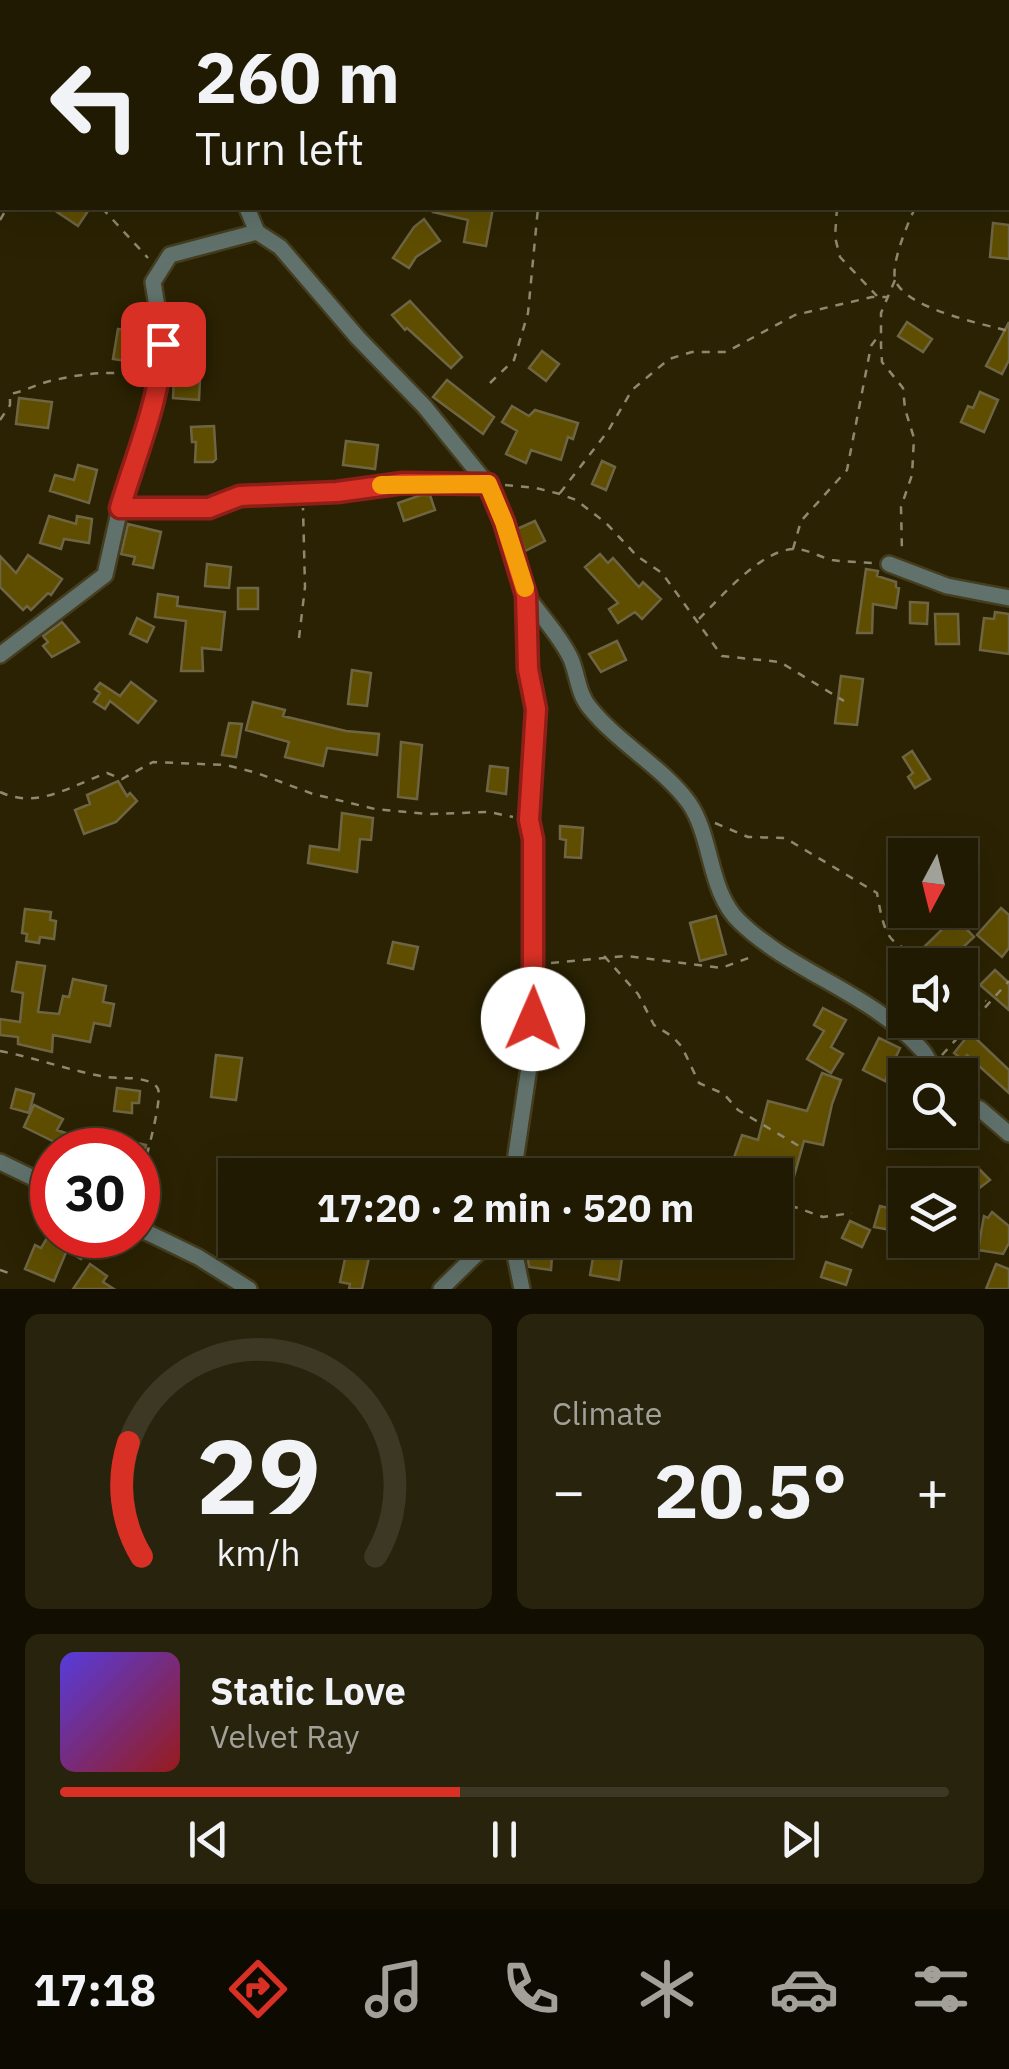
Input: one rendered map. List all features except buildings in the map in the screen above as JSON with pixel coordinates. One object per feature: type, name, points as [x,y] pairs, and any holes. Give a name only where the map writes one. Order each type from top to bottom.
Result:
[{"type":"street","points":[[248,210],[257,232],[280,247],[358,338],[424,406],[488,484],[526,595],[528,669],[536,709],[529,820],[533,839],[534,962],[532,1047],[515,1158]]},
{"type":"street","points":[[0,655],[106,574],[120,508],[140,450],[158,377],[163,344],[153,282],[159,270],[170,255],[257,232]]},
{"type":"street","points":[[120,508],[209,508],[240,496],[337,492],[403,483],[488,484]]},
{"type":"street","points":[[896,566],[947,586],[1009,598]]},
{"type":"street","points":[[526,595],[570,657],[587,706],[636,756],[665,776],[692,806],[724,898],[736,919],[772,948],[833,983],[909,1037],[927,1058]]},
{"type":"street","points":[[978,1108],[1009,1134]]},
{"type":"street","points":[[0,1162],[30,1176]]},
{"type":"street","points":[[160,1239],[249,1289]]},
{"type":"street","points":[[442,1289],[474,1258]]},
{"type":"street","points":[[516,1258],[522,1289]]},
{"type":"path","points":[[105,210],[159,270]]},
{"type":"path","points":[[490,384],[514,360],[528,313],[538,210]]},
{"type":"path","points":[[836,210],[835,237],[840,257],[878,297]]},
{"type":"path","points":[[697,622],[760,560],[793,549],[836,560],[896,566],[901,507],[912,476],[914,438],[904,409],[903,388],[882,362],[882,306],[895,280],[895,266],[914,210]]},
{"type":"path","points":[[895,280],[910,295],[958,318],[1009,331]]},
{"type":"path","points":[[560,494],[608,431],[632,390],[670,359],[692,352],[726,352],[794,315],[888,297]]},
{"type":"path","points":[[793,549],[801,521],[846,470],[871,346],[881,332]]},
{"type":"path","points":[[0,420],[10,405],[10,394],[39,388],[49,380],[115,371],[158,377]]},
{"type":"path","points":[[488,484],[536,488],[576,500],[662,573],[722,656],[780,662],[844,700]]},
{"type":"path","points":[[299,638],[305,587],[304,491]]},
{"type":"path","points":[[0,792],[15,799],[43,797],[108,773],[122,779],[153,762],[226,765],[313,794],[375,809],[428,814],[488,812],[529,820]]},
{"type":"path","points":[[692,806],[717,826],[734,833],[785,838],[840,873],[864,883],[877,893],[886,934],[900,948]]},
{"type":"path","points":[[534,962],[562,963],[604,956],[721,968],[772,948]]},
{"type":"path","points":[[604,956],[638,994],[654,1026],[682,1047],[699,1083],[724,1094],[738,1110],[804,1148]]},
{"type":"path","points":[[945,1058],[1009,981]]},
{"type":"path","points":[[978,995],[989,1003]]},
{"type":"path","points":[[0,1050],[155,1085],[159,1091],[153,1128]]},
{"type":"path","points":[[516,1151],[526,1158]]},
{"type":"path","points":[[793,1206],[824,1217],[852,1213]]},
{"type":"path","points":[[0,1270],[14,1275]]},
{"type":"slow traffic","points":[[381,485],[488,484],[525,588]]},
{"type":"route","points":[[163,344],[162,365],[140,450],[120,508],[209,508],[240,496],[337,492],[384,484],[488,484],[526,595],[528,669],[536,709],[529,820],[533,839],[533,1019]]}]
